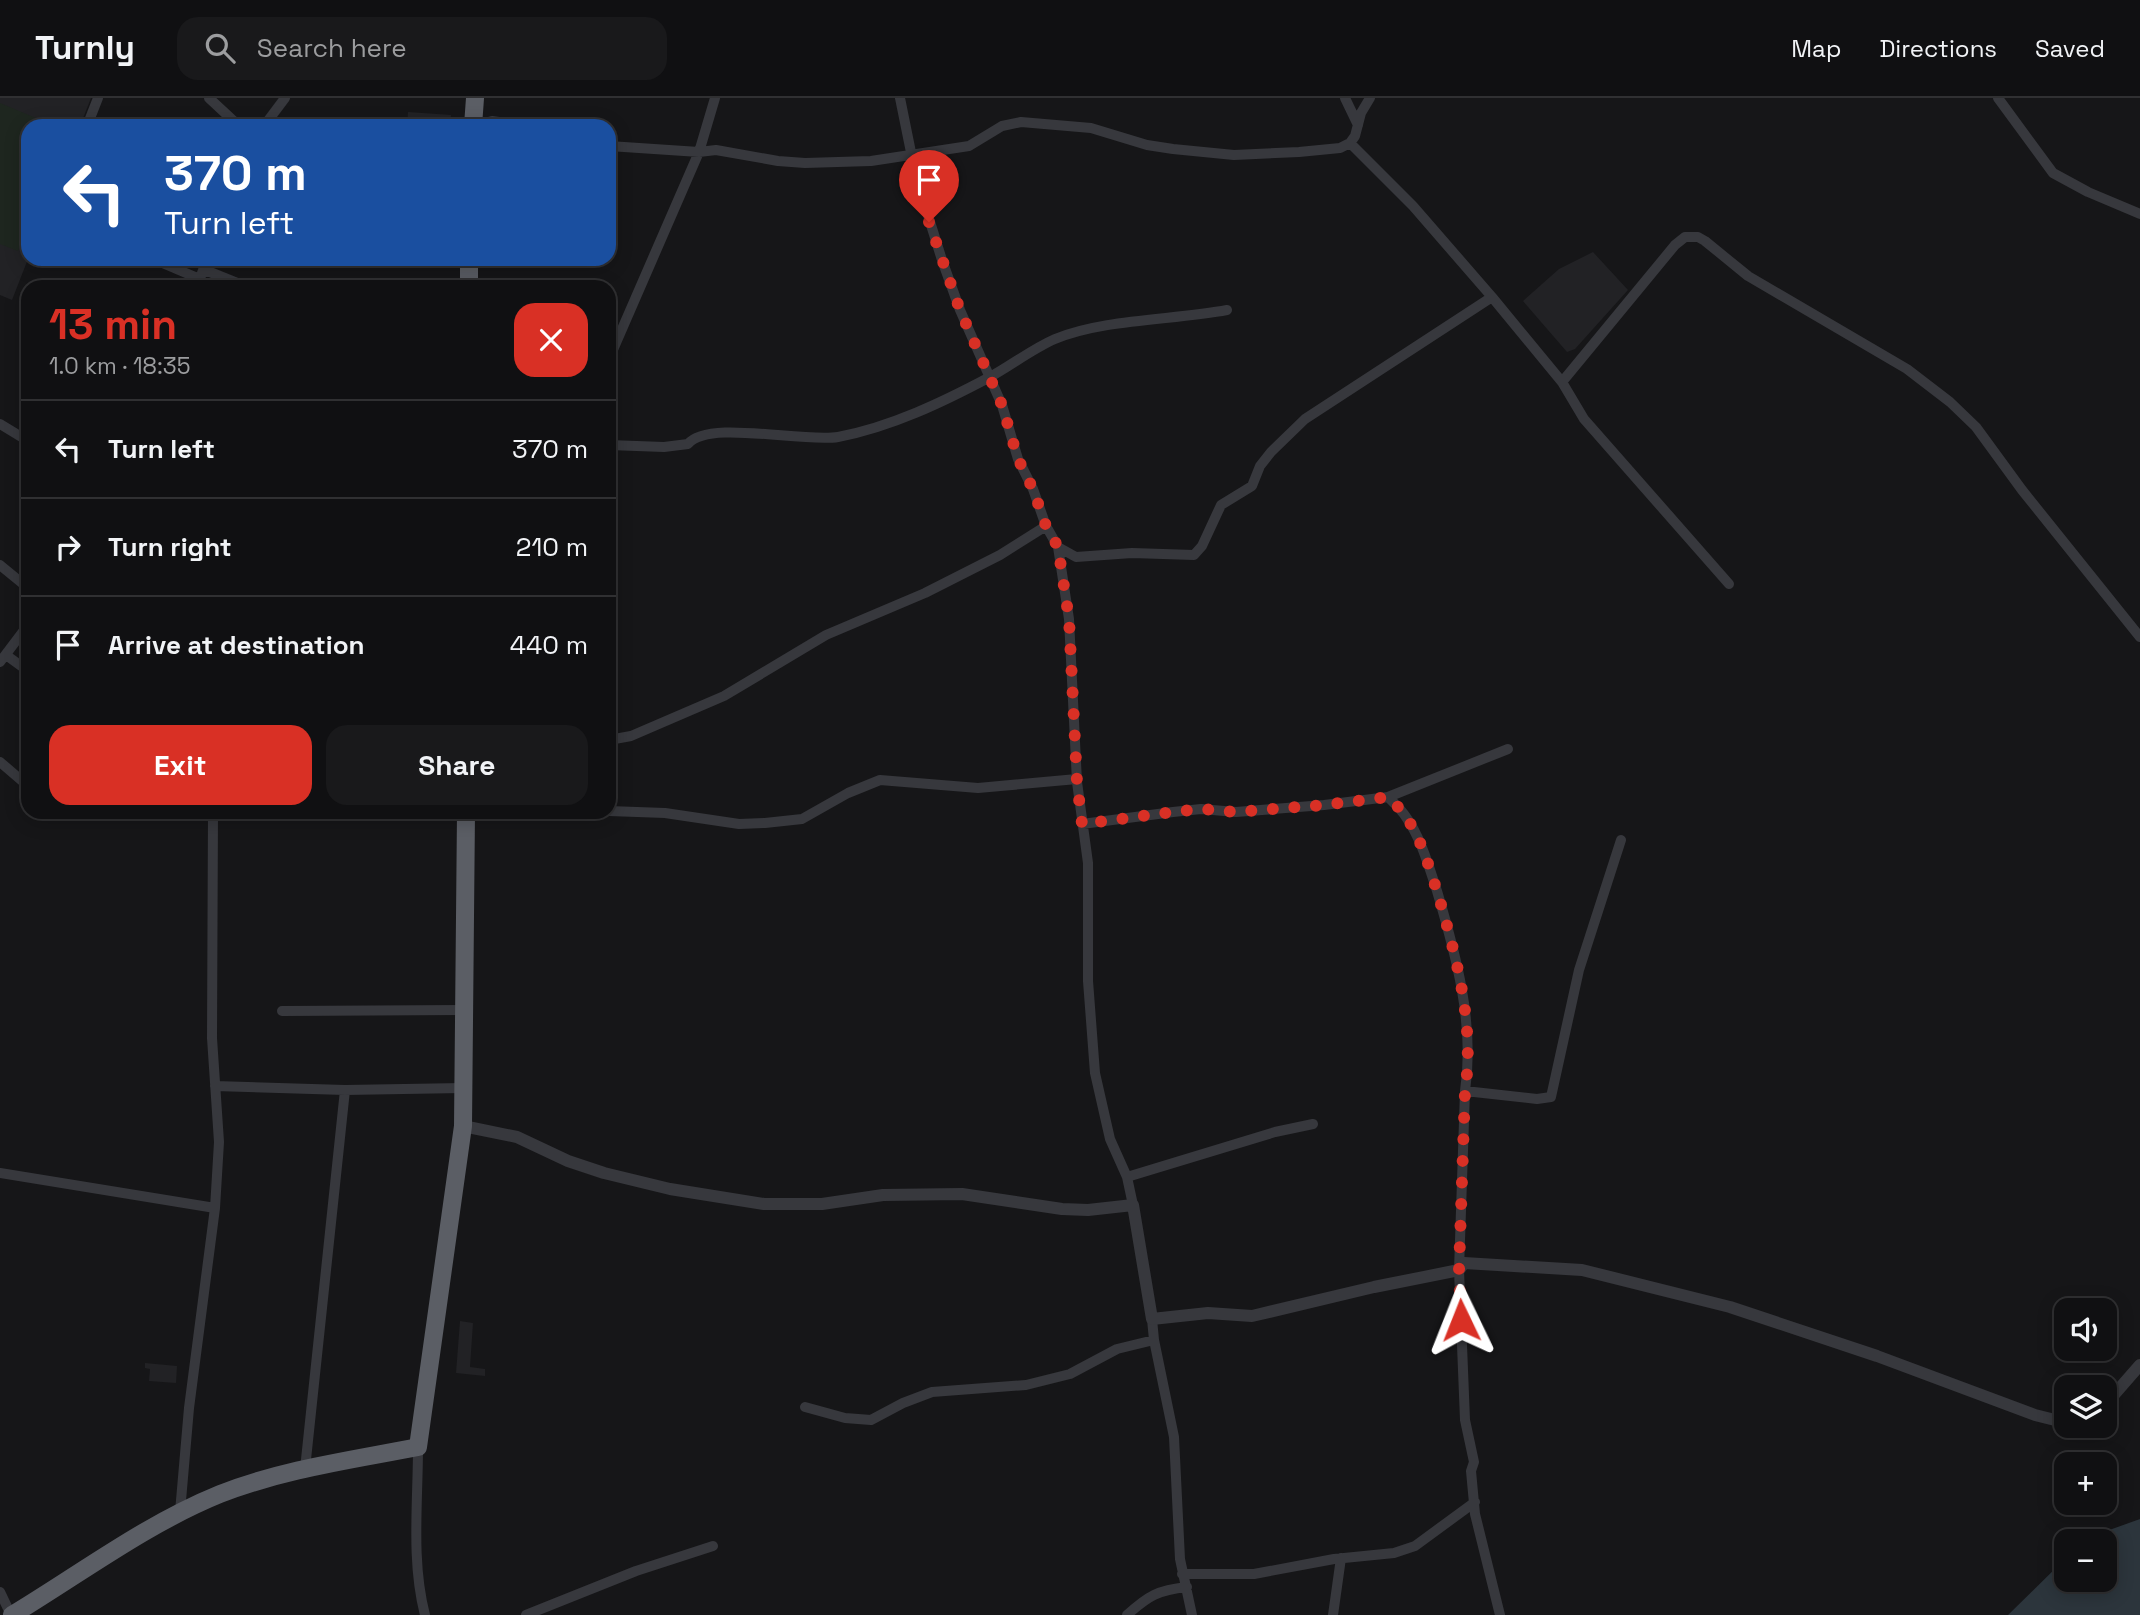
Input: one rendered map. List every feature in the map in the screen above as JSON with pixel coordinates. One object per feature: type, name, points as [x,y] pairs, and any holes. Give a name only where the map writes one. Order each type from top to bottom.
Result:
[{"type":"highway","points":[[474,119],[475,98]]},
{"type":"highway","points":[[11,1615],[36,1609],[180,1513],[231,1491],[305,1469],[418,1447],[463,1126],[466,819]]},
{"type":"street","points":[[90,119],[98,98]]},
{"type":"street","points":[[209,98],[232,119]]},
{"type":"street","points":[[269,119],[285,98]]},
{"type":"street","points":[[616,343],[699,152],[715,98]]},
{"type":"street","points":[[900,98],[923,202],[960,310],[991,376],[1018,459],[1033,489],[1046,526],[1058,547],[1069,619],[1077,782],[1088,863],[1088,981],[1095,1073],[1110,1139],[1127,1177],[1133,1205],[1154,1340],[1174,1437],[1182,1574],[1192,1615]]},
{"type":"street","points":[[1345,98],[1358,125]]},
{"type":"street","points":[[616,146],[699,152],[716,150],[805,163],[871,161],[969,146],[1002,126],[1021,122],[1091,128],[1147,145],[1234,155],[1340,148],[1350,143],[1361,113],[1370,98]]},
{"type":"street","points":[[1998,98],[2053,173],[2088,192],[2140,214]]},
{"type":"street","points":[[1350,143],[1413,206],[1492,297],[1562,382],[1584,419],[1729,584]]},
{"type":"street","points":[[1562,382],[1675,245],[1685,237],[1698,237],[1748,276],[1907,369],[1950,402],[1976,427],[2022,490],[2140,636]]},
{"type":"street","points":[[176,266],[223,280]]},
{"type":"street","points":[[1058,547],[1076,556],[1146,552],[1194,555],[1202,546],[1221,505],[1252,486],[1260,466],[1271,452],[1305,419],[1492,297]]},
{"type":"street","points":[[616,445],[674,446],[688,444],[693,437],[719,431],[811,439],[835,437],[915,414],[991,376],[1055,339],[1085,329],[1227,310]]},
{"type":"street","points":[[0,424],[21,437]]},
{"type":"street","points":[[616,739],[631,736],[724,696],[826,635],[925,593],[1000,555],[1046,526]]},
{"type":"street","points":[[0,565],[21,582]]},
{"type":"street","points":[[21,635],[3,659],[21,668]]},
{"type":"street","points":[[1082,824],[1201,809],[1248,811],[1388,797],[1508,749]]},
{"type":"street","points":[[0,762],[21,780]]},
{"type":"street","points":[[616,811],[664,813],[739,824],[765,823],[802,819],[848,793],[880,780],[978,788],[1077,779],[1077,782]]},
{"type":"street","points":[[1388,797],[1407,817],[1428,864],[1452,943],[1466,1017],[1468,1071],[1459,1270],[1465,1420],[1474,1462],[1471,1471],[1475,1514],[1500,1615]]},
{"type":"street","points":[[180,1513],[189,1408],[215,1208],[219,1142],[212,1038],[213,819]]},
{"type":"street","points":[[1465,1091],[1537,1099],[1551,1097],[1579,970],[1621,839]]},
{"type":"street","points":[[282,1011],[463,1010]]},
{"type":"street","points":[[215,1086],[345,1090],[463,1088]]},
{"type":"street","points":[[305,1469],[345,1090]]},
{"type":"street","points":[[1127,1177],[1275,1132],[1313,1124]]},
{"type":"street","points":[[463,1126],[517,1138],[568,1161],[604,1173],[670,1189],[764,1204],[822,1204],[883,1195],[945,1193],[1062,1209],[1088,1210],[1133,1205]]},
{"type":"street","points":[[0,1173],[215,1208]]},
{"type":"street","points":[[1152,1318],[1208,1313],[1252,1316],[1459,1270],[1464,1263],[1582,1270],[1730,1307],[2054,1420]]},
{"type":"street","points":[[805,1407],[845,1418],[871,1420],[903,1403],[932,1392],[1026,1385],[1070,1374],[1117,1349],[1154,1340]]},
{"type":"street","points":[[2117,1391],[2140,1365]]},
{"type":"street","points":[[418,1447],[417,1558],[425,1615]]},
{"type":"street","points":[[1182,1574],[1254,1574],[1297,1564],[1394,1553],[1415,1546],[1475,1502]]},
{"type":"street","points":[[532,1614],[636,1571],[713,1546]]},
{"type":"street","points":[[1332,1615],[1341,1558]]},
{"type":"street","points":[[1127,1615],[1145,1598],[1166,1589],[1187,1587]]},
{"type":"street","points":[[0,1592],[11,1615]]},
{"type":"shaded area","points":[[0,98],[91,98],[83,119],[21,119],[21,266],[25,266],[12,300],[0,295]]},
{"type":"shaded area","points":[[0,103],[38,119],[21,119],[21,244],[18,251],[0,244]]},
{"type":"shaded area","points":[[408,112],[451,115],[451,119],[408,119]]},
{"type":"shaded area","points":[[1593,252],[1628,290],[1575,349],[1567,352],[1523,301],[1559,269]]},
{"type":"shaded area","points":[[460,1321],[473,1323],[470,1367],[485,1369],[485,1376],[456,1373]]},
{"type":"shaded area","points":[[145,1363],[177,1366],[176,1383],[149,1381],[150,1369],[145,1368]]},
{"type":"shaded area","points":[[2140,1519],[2140,1615],[2008,1615],[2054,1570],[2054,1592],[2117,1592],[2117,1529],[2112,1529]]},
{"type":"route","points":[[929,222],[960,310],[1002,405],[1018,459],[1033,489],[1046,526],[1058,547],[1069,619],[1077,782],[1082,824],[1201,809],[1236,812],[1388,797],[1407,817],[1428,864],[1452,943],[1466,1017],[1468,1071],[1459,1270],[1461,1320]]}]
